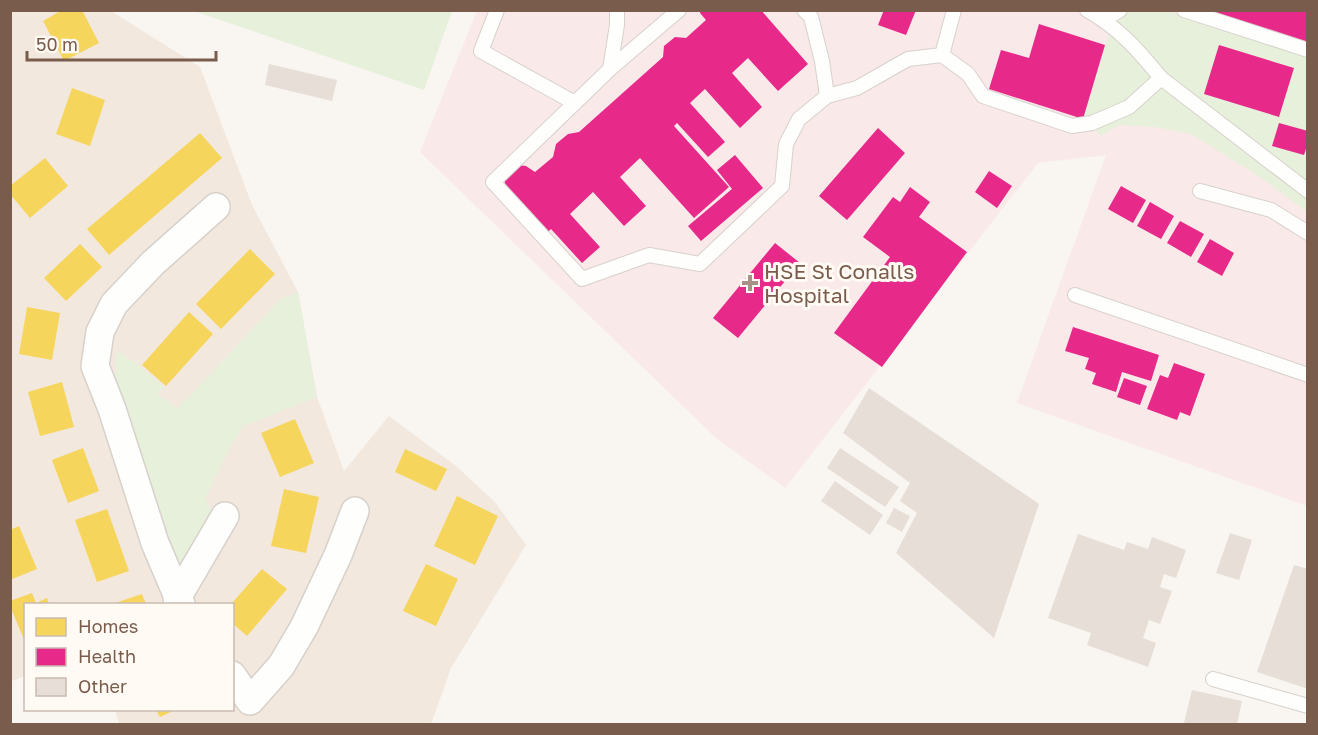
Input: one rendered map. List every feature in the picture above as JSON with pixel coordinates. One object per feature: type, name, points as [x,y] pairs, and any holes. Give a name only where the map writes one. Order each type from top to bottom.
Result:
[{"type":"street","points":[[179,601],[155,543],[112,409],[95,366],[100,332],[114,304],[153,263],[216,207]]},
{"type":"street","points":[[249,713],[304,627],[338,555],[355,511]]},
{"type":"street","points":[[179,601],[225,516]]},
{"type":"street","points":[[234,679],[249,713]]},
{"type":"lane","points":[[496,10],[481,51],[575,103]]},
{"type":"lane","points":[[610,69],[617,10]]},
{"type":"lane","points":[[679,10],[610,69],[493,182],[582,279],[649,255],[700,264],[782,186],[786,144],[798,119],[827,96],[857,88],[908,59],[942,55],[968,74],[983,96],[1072,126],[1092,123],[1129,107],[1161,78]]},
{"type":"lane","points":[[804,10],[811,17],[822,61],[827,96]]},
{"type":"lane","points":[[942,55],[954,10]]},
{"type":"lane","points":[[1087,10],[1104,20],[1132,43],[1161,78],[1308,191]]},
{"type":"lane","points":[[1104,20],[1120,10]]},
{"type":"lane","points":[[1184,10],[1308,50]]},
{"type":"lane","points":[[1200,191],[1271,210],[1308,233]]},
{"type":"lane","points":[[1075,295],[1308,375]]},
{"type":"lane","points":[[1213,679],[1308,706]]},
{"type":"shaded area","points":[[11,11],[111,11],[200,67],[252,205],[298,292],[317,397],[344,471],[389,416],[456,466],[494,501],[526,545],[451,668],[431,724],[119,724],[115,711],[234,711],[234,603],[24,603],[24,676],[11,681]]},
{"type":"shaded area","name":"HSE St Conalls Hospital","points":[[477,11],[1307,11],[1307,506],[1017,403],[1106,155],[1038,163],[785,488],[715,437],[420,152]]},
{"type":"green space","points":[[194,11],[452,11],[424,90]]},
{"type":"green space","points":[[1116,11],[1166,11],[1307,54],[1307,212],[1257,175],[1191,134],[1155,127],[1120,125],[1100,136],[1092,123],[1083,119]]},
{"type":"green space","points":[[298,292],[317,397],[244,426],[231,445],[205,499],[215,517],[181,572],[115,376],[117,351],[164,387],[157,394],[178,408],[282,298]]},
{"type":"building: Homes","points":[[62,10],[82,10],[99,43],[64,61],[43,21]]},
{"type":"building: Homes","points":[[72,88],[105,100],[90,146],[56,134]]},
{"type":"building: Homes","points":[[200,133],[222,158],[109,255],[87,229]]},
{"type":"building: Homes","points":[[45,158],[68,186],[30,218],[10,194],[10,186]]},
{"type":"building: Homes","points":[[80,244],[102,267],[66,301],[44,278]]},
{"type":"building: Homes","points":[[250,249],[275,274],[221,329],[196,304]]},
{"type":"building: Homes","points":[[27,307],[60,313],[52,360],[19,354]]},
{"type":"building: Homes","points":[[189,312],[213,334],[166,386],[142,365]]},
{"type":"building: Homes","points":[[62,382],[74,427],[40,436],[28,392]]},
{"type":"building: Homes","points":[[295,419],[314,463],[280,477],[261,433]]},
{"type":"building: Homes","points":[[83,448],[99,491],[68,503],[52,460]]},
{"type":"building: Homes","points":[[405,449],[447,469],[436,491],[395,472]]},
{"type":"building: Homes","points":[[284,489],[319,497],[306,553],[271,546]]},
{"type":"building: Homes","points":[[457,496],[498,516],[475,565],[434,546]]},
{"type":"building: Homes","points":[[107,509],[129,571],[97,582],[75,520]]},
{"type":"building: Homes","points":[[19,526],[37,569],[10,580],[10,530]]},
{"type":"building: Homes","points":[[426,564],[458,579],[436,626],[403,611]]},
{"type":"building: Homes","points":[[262,569],[287,589],[247,636],[234,625],[234,603],[232,603]]},
{"type":"building: Homes","points":[[32,593],[36,603],[24,603],[24,640],[10,606],[10,601]]},
{"type":"building: Homes","points":[[142,594],[146,603],[115,603]]},
{"type":"building: Homes","points":[[47,598],[49,603],[36,603]]},
{"type":"building: Homes","points":[[157,711],[173,711],[160,717]]},
{"type":"building: Health","points":[[700,10],[761,10],[808,64],[778,91],[748,58],[732,73],[762,107],[740,128],[705,89],[690,103],[725,142],[708,157],[677,123],[674,126],[729,187],[694,218],[640,158],[620,177],[646,206],[624,226],[593,192],[570,214],[600,247],[582,263],[551,229],[547,233],[506,187],[504,179],[517,165],[526,166],[535,172],[553,157],[556,144],[568,134],[579,132],[663,57],[664,46],[675,37],[686,38],[706,20]]},
{"type":"building: Health","points":[[884,10],[916,10],[906,35],[878,25]]},
{"type":"building: Health","points":[[1206,10],[1308,10],[1308,42],[1206,11]]},
{"type":"building: Health","points":[[1039,24],[1105,45],[1083,119],[989,89],[1001,50],[1029,58]]},
{"type":"building: Health","points":[[1219,45],[1294,68],[1279,117],[1204,94]]},
{"type":"building: Health","points":[[1279,123],[1308,131],[1308,143],[1304,155],[1272,146]]},
{"type":"building: Health","points":[[878,128],[905,153],[847,220],[819,196]]},
{"type":"building: Health","points":[[735,155],[763,188],[701,241],[688,226],[732,189],[717,170]]},
{"type":"building: Health","points":[[989,171],[1012,186],[997,208],[975,192]]},
{"type":"building: Health","points":[[1121,186],[1146,200],[1133,223],[1108,209]]},
{"type":"building: Health","points":[[910,187],[930,202],[919,217],[967,252],[882,367],[834,333],[890,257],[863,237],[893,197],[900,202]]},
{"type":"building: Health","points":[[1150,202],[1174,216],[1161,239],[1137,226]]},
{"type":"building: Health","points":[[1180,221],[1204,234],[1191,257],[1167,243]]},
{"type":"building: Health","points":[[1210,239],[1234,253],[1222,276],[1197,262]]},
{"type":"building: Health","points":[[775,243],[800,263],[738,338],[713,318]]},
{"type":"building: Health","points":[[1073,327],[1159,355],[1151,381],[1122,372],[1116,392],[1092,384],[1096,373],[1085,369],[1089,358],[1065,351]]},
{"type":"building: Health","points":[[1174,363],[1205,374],[1190,416],[1180,412],[1177,420],[1147,409],[1160,375],[1168,378]]},
{"type":"building: Health","points":[[1124,378],[1147,386],[1140,405],[1117,397]]},
{"type":"building: Other","points":[[269,64],[337,80],[332,101],[265,85]]},
{"type":"building: Other","points":[[869,388],[1039,504],[994,638],[896,553],[917,513],[900,501],[910,483],[843,433]]},
{"type":"building: Other","points":[[840,448],[899,487],[885,507],[827,468]]},
{"type":"building: Other","points":[[835,481],[883,515],[870,535],[821,501]]},
{"type":"building: Other","points":[[894,508],[910,516],[902,532],[886,523]]},
{"type":"building: Other","points":[[1230,533],[1252,540],[1239,580],[1216,573]]},
{"type":"building: Other","points":[[1078,534],[1124,550],[1127,542],[1148,549],[1152,537],[1186,550],[1176,578],[1164,574],[1160,587],[1172,591],[1160,624],[1149,620],[1143,638],[1156,643],[1148,667],[1087,645],[1091,633],[1048,618]]},
{"type":"building: Other","points":[[1294,565],[1308,569],[1308,689],[1257,672]]},
{"type":"building: Other","points":[[1192,690],[1242,701],[1237,724],[1184,723]]},
{"type":"place","name":"HSE St Conalls Hospital","points":[[750,283]]}]
